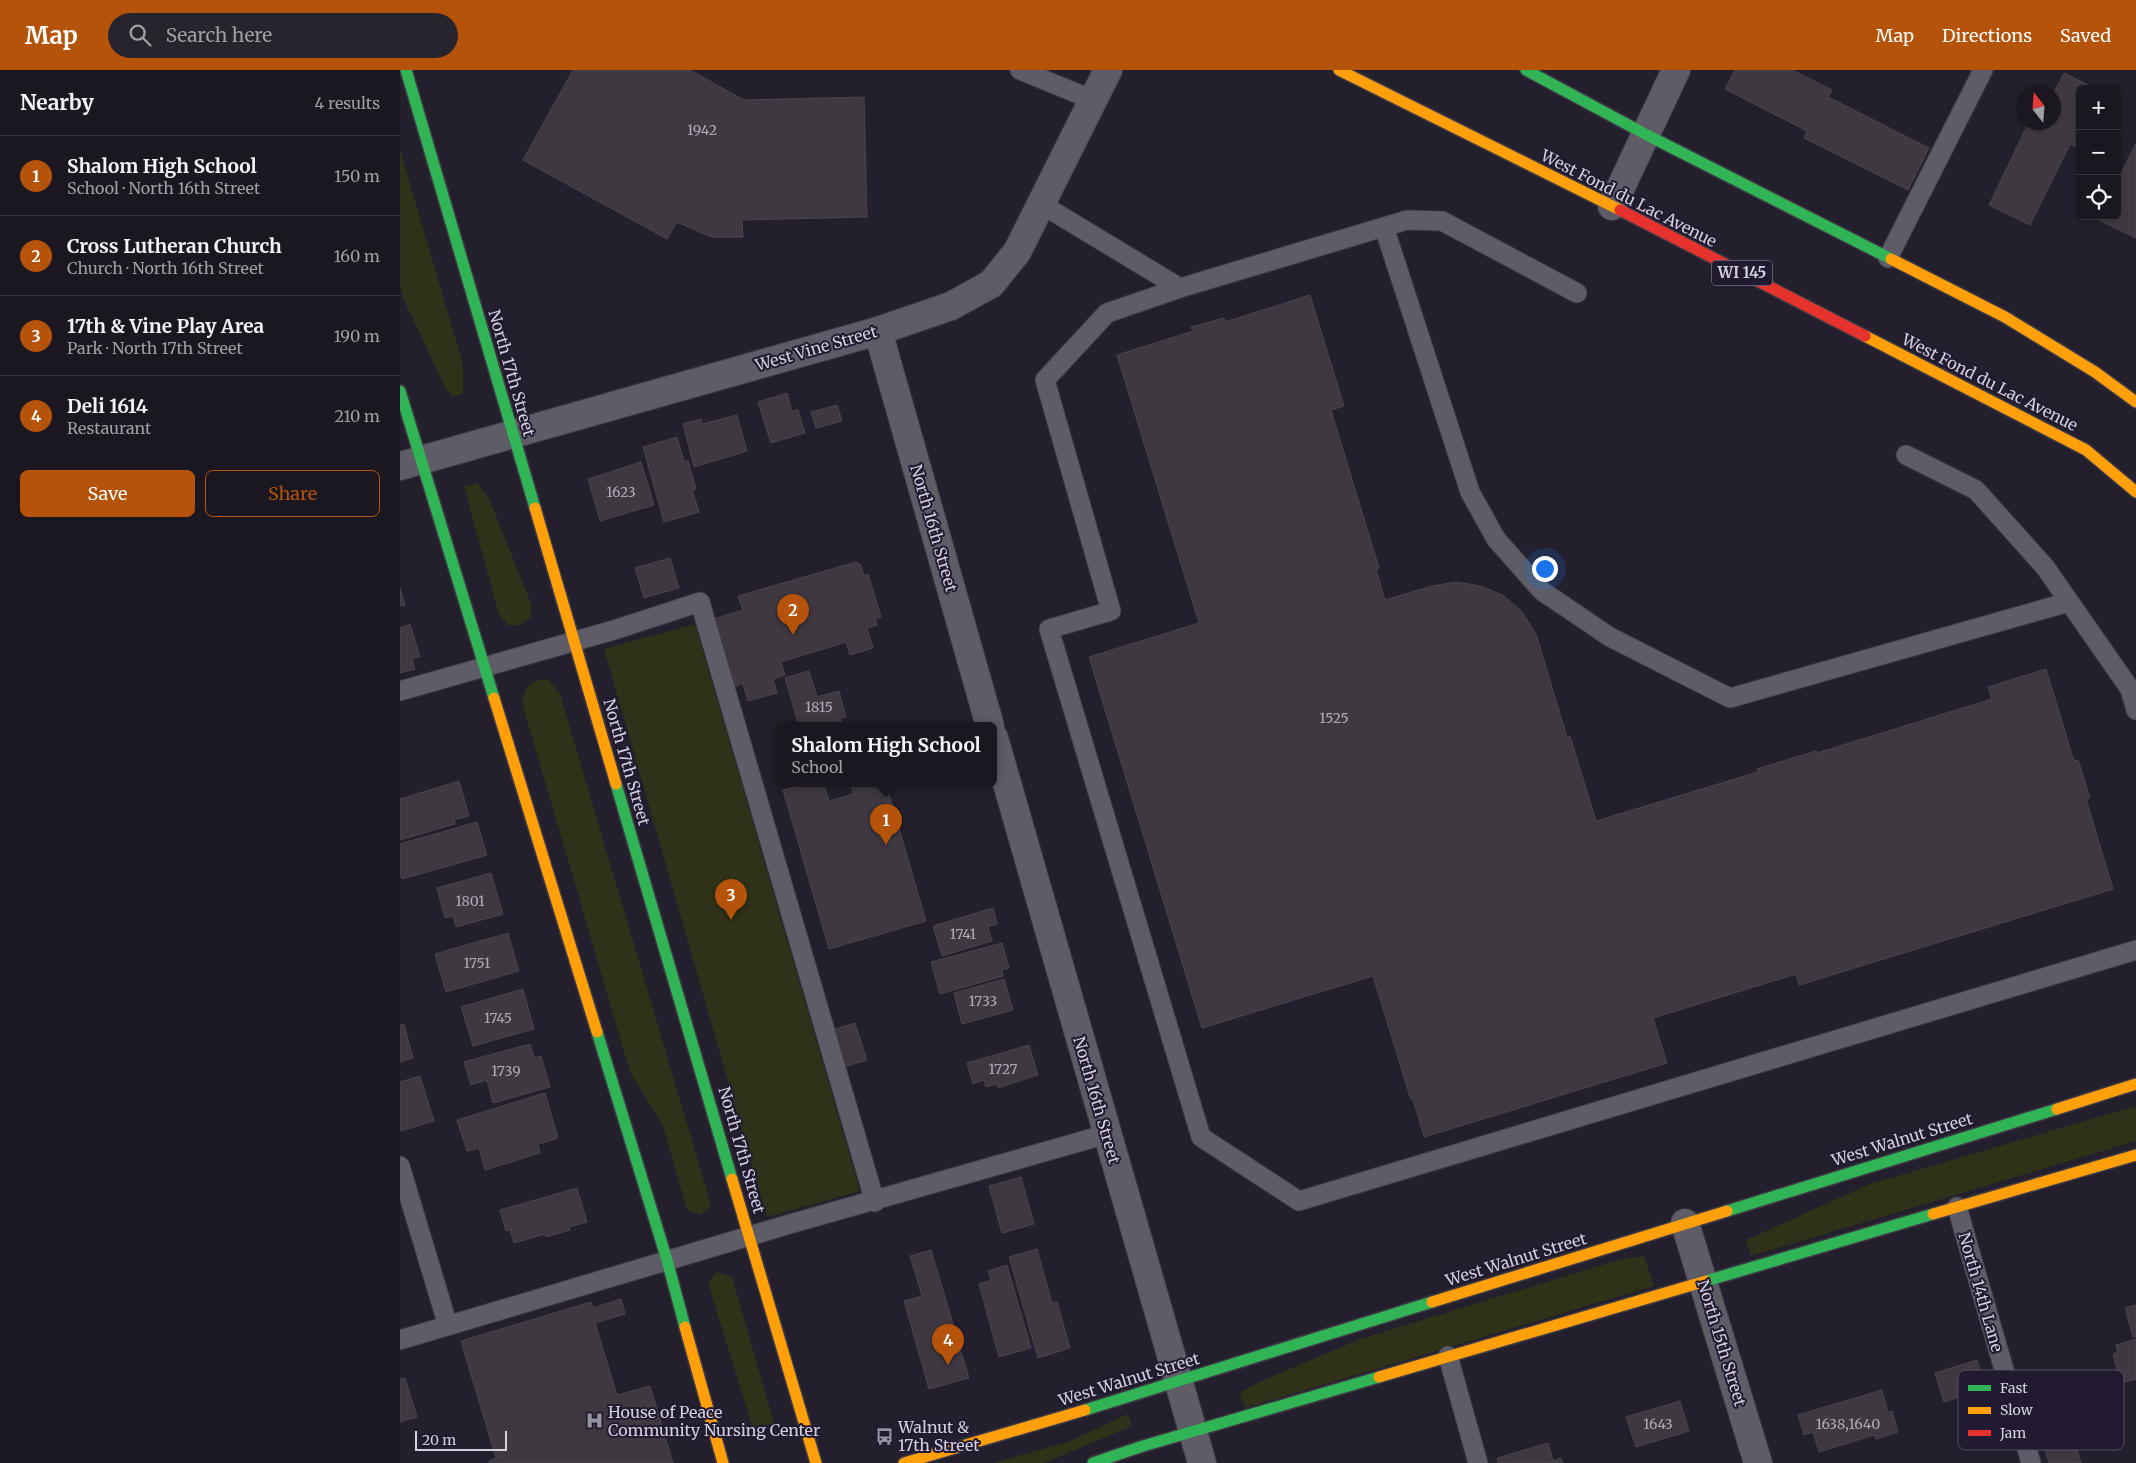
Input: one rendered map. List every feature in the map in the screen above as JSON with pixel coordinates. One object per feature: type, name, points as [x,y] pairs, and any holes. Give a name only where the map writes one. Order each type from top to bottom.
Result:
[{"type":"main road","name":"North 17th Street","points":[[406,70],[816,1463]]},
{"type":"main road","name":"West Fond du Lac Avenue","points":[[1339,70],[1612,206],[2086,450],[2132,481]]},
{"type":"main road","points":[[1526,70],[1646,135],[2020,326],[2096,372],[2136,402]]},
{"type":"main road","points":[[400,391],[410,463],[485,666],[667,1260],[723,1463]]},
{"type":"main road","name":"West Walnut Street","points":[[904,1463],[1179,1381],[2136,1084]]},
{"type":"main road","points":[[1093,1463],[1194,1431],[2136,1155]]},
{"type":"street","name":"West Vine Street","points":[[410,463],[878,331],[951,306],[991,284],[1017,252],[1108,70]]},
{"type":"street","points":[[1612,206],[1676,70]]},
{"type":"street","name":"North 16th Street","points":[[878,331],[989,722]]},
{"type":"street","name":"North 16th Street","points":[[997,749],[1202,1463]]},
{"type":"street","name":"North 15th Street","points":[[1685,1224],[1758,1463]]},
{"type":"lane","points":[[1020,70],[1093,100]]},
{"type":"lane","points":[[1888,258],[1983,70]]},
{"type":"lane","points":[[1041,204],[1180,288]]},
{"type":"lane","points":[[1576,293],[1442,221],[1407,220],[1180,288],[1107,313],[1045,380],[1111,611],[1049,629],[1201,1137],[1299,1201],[2136,950]]},
{"type":"lane","points":[[1384,227],[1470,492],[1483,517],[1496,539],[1542,591],[1610,637],[1730,698],[2069,602]]},
{"type":"lane","points":[[1906,455],[1976,490],[2045,567],[2130,689],[2136,710]]},
{"type":"lane","points":[[400,691],[700,602],[875,1202]]},
{"type":"lane","points":[[400,1340],[667,1260],[875,1202],[1107,1134]]},
{"type":"lane","points":[[400,1166],[448,1326]]},
{"type":"lane","name":"North 14th Lane","points":[[1957,1207],[2004,1370]]},
{"type":"lane","points":[[1448,1356],[1478,1463]]},
{"type":"lane","name":"North 14th Lane","points":[[2027,1450],[2031,1463]]},
{"type":"green space","points":[[400,150],[463,364],[463,393],[452,397],[445,387],[404,300],[400,286]]},
{"type":"green space","points":[[477,483],[488,496],[532,606],[530,618],[519,625],[508,625],[499,614],[464,487]]},
{"type":"green space","points":[[695,624],[860,1191],[767,1217],[604,649]]},
{"type":"green space","points":[[548,679],[560,694],[711,1205],[701,1215],[687,1210],[663,1126],[630,1072],[522,703],[529,685],[536,681]]},
{"type":"green space","points":[[2136,1106],[2136,1141],[1751,1256],[1746,1240],[1870,1184]]},
{"type":"green space","points":[[1644,1256],[1654,1286],[1245,1408],[1240,1393],[1255,1384],[1360,1339],[1622,1259]]},
{"type":"green space","points":[[717,1272],[732,1277],[774,1423],[753,1429],[708,1283]]},
{"type":"green space","points":[[1128,1414],[1132,1426],[1044,1463],[993,1463],[1068,1442]]},
{"type":"building","points":[[573,70],[690,70],[744,100],[864,97],[867,217],[742,220],[743,237],[711,237],[677,222],[667,239],[523,160]]},
{"type":"building","points":[[1735,70],[1792,70],[1832,90],[1828,97],[1929,148],[1908,190],[1804,138],[1807,131],[1725,89]]},
{"type":"building","points":[[2064,73],[2088,85],[2076,85],[2076,147],[2070,144],[2030,225],[1989,205],[2025,130],[2061,130],[2061,85],[2058,85]]},
{"type":"building","points":[[2136,143],[2136,238],[2099,220],[2121,220],[2121,174]]},
{"type":"building","points":[[1310,295],[1344,406],[1331,410],[1379,568],[1376,569],[1385,600],[1432,586],[1456,582],[1481,586],[1504,596],[1522,612],[1536,634],[1567,737],[1570,736],[1596,821],[1758,772],[1757,769],[1816,751],[1817,753],[1992,699],[1988,687],[2046,669],[2074,761],[2078,760],[2090,798],[2086,799],[2113,889],[1799,985],[1796,974],[1653,1018],[1667,1063],[1424,1137],[1373,976],[1202,1028],[1089,657],[1199,623],[1117,355],[1193,331],[1191,327],[1224,318],[1225,322]]},
{"type":"building","points":[[787,393],[792,411],[798,410],[805,433],[771,443],[758,402]]},
{"type":"building","points":[[837,405],[842,421],[816,428],[811,412]]},
{"type":"building","points":[[737,415],[747,451],[694,467],[683,424],[701,419],[702,424]]},
{"type":"building","points":[[677,437],[684,462],[688,461],[696,489],[692,490],[699,512],[664,522],[643,447]]},
{"type":"building","points":[[641,462],[654,505],[600,521],[588,479]]},
{"type":"building","points":[[670,558],[679,588],[644,598],[635,568]]},
{"type":"building","points":[[856,562],[861,565],[864,576],[868,574],[881,617],[875,619],[877,625],[867,628],[873,648],[850,655],[846,642],[781,662],[785,675],[773,679],[777,693],[748,701],[743,683],[736,686],[728,658],[725,659],[713,619],[743,610],[738,596]]},
{"type":"building","points":[[400,588],[405,605],[400,606]]},
{"type":"building","points":[[410,624],[420,657],[412,658],[415,669],[400,673],[400,628]]},
{"type":"building","points":[[809,671],[817,697],[839,691],[846,717],[840,719],[841,722],[798,722],[785,678]]},
{"type":"building","points":[[459,781],[469,816],[454,820],[455,824],[400,840],[400,799]]},
{"type":"building","points":[[794,787],[825,787],[829,801],[853,794],[851,787],[887,787],[926,921],[829,949],[783,790]]},
{"type":"building","points":[[477,822],[487,855],[402,879],[400,873],[400,844]]},
{"type":"building","points":[[491,873],[503,914],[456,927],[453,916],[445,918],[437,888]]},
{"type":"building","points":[[993,908],[997,924],[988,927],[992,941],[942,956],[933,926]]},
{"type":"building","points":[[508,933],[519,971],[446,992],[435,954]]},
{"type":"building","points":[[1002,943],[1009,968],[1002,970],[1003,976],[940,994],[931,962]]},
{"type":"building","points":[[1004,979],[1013,1010],[962,1024],[954,993]]},
{"type":"building","points":[[523,989],[534,1029],[473,1046],[461,1007]]},
{"type":"building","points":[[855,1023],[867,1060],[844,1067],[832,1030]]},
{"type":"building","points":[[404,1024],[413,1058],[400,1062],[400,1025]]},
{"type":"building","points":[[530,1044],[534,1058],[541,1056],[550,1087],[493,1103],[487,1080],[471,1085],[464,1062]]},
{"type":"building","points":[[1029,1045],[1038,1075],[998,1088],[996,1084],[986,1087],[984,1080],[973,1084],[967,1063]]},
{"type":"building","points":[[420,1076],[434,1121],[400,1131],[400,1082]]},
{"type":"building","points":[[545,1093],[558,1138],[538,1144],[540,1153],[485,1170],[479,1148],[467,1151],[457,1120]]},
{"type":"building","points":[[1021,1177],[1034,1224],[1002,1233],[989,1186]]},
{"type":"building","points":[[577,1188],[587,1222],[569,1227],[570,1230],[546,1237],[545,1234],[514,1243],[510,1230],[506,1231],[500,1210]]},
{"type":"building","points":[[1037,1249],[1052,1303],[1057,1302],[1070,1348],[1038,1358],[1009,1257]]},
{"type":"building","points":[[931,1250],[969,1378],[929,1389],[904,1301],[922,1296],[910,1256]]},
{"type":"building","points":[[1007,1265],[1031,1348],[999,1357],[979,1284],[991,1280],[988,1271]]},
{"type":"building","points":[[621,1299],[625,1314],[595,1323],[617,1395],[650,1386],[673,1463],[489,1463],[489,1461],[496,1458],[461,1341],[591,1302],[593,1308]]},
{"type":"building","points":[[2136,1305],[2136,1336],[2133,1337],[2125,1308]]},
{"type":"building","points":[[2136,1339],[2136,1379],[2124,1382],[2124,1370],[2117,1370],[2113,1354],[2118,1352],[2116,1345]]},
{"type":"building","points":[[1977,1360],[1980,1370],[1958,1370],[1958,1398],[1944,1402],[1935,1373]]},
{"type":"building","points":[[405,1378],[417,1417],[400,1422],[400,1379]]},
{"type":"building","points":[[1882,1390],[1888,1413],[1892,1411],[1898,1432],[1876,1439],[1874,1435],[1819,1452],[1813,1432],[1804,1435],[1798,1415]]},
{"type":"building","points":[[1680,1401],[1689,1431],[1636,1447],[1626,1417]]},
{"type":"building","points":[[1548,1443],[1553,1461],[1561,1458],[1563,1463],[1498,1463],[1497,1458]]},
{"type":"building","points":[[2046,1450],[2077,1450],[2081,1463],[2049,1463]]},
{"type":"traffic: fast","points":[[406,70],[535,508]]},
{"type":"traffic: fast","points":[[1526,70],[1647,135],[1891,259]]},
{"type":"traffic: fast","points":[[400,391],[494,698]]},
{"type":"traffic: fast","points":[[616,784],[732,1179]]},
{"type":"traffic: fast","points":[[597,1032],[667,1260],[685,1327]]},
{"type":"traffic: fast","points":[[1727,1211],[2057,1109]]},
{"type":"traffic: fast","points":[[1706,1281],[1933,1214]]},
{"type":"traffic: fast","points":[[1085,1410],[1432,1302]]},
{"type":"traffic: fast","points":[[1093,1463],[1143,1446],[1379,1377]]},
{"type":"traffic: slow","points":[[1339,70],[1620,210]]},
{"type":"traffic: slow","points":[[1891,259],[2005,317],[2095,372],[2136,402]]},
{"type":"traffic: slow","points":[[1865,336],[2086,450],[2136,492]]},
{"type":"traffic: slow","points":[[535,508],[616,784]]},
{"type":"traffic: slow","points":[[494,698],[597,1032]]},
{"type":"traffic: slow","points":[[2057,1109],[2136,1084]]},
{"type":"traffic: slow","points":[[1933,1214],[2136,1155]]},
{"type":"traffic: slow","points":[[732,1179],[816,1463]]},
{"type":"traffic: slow","points":[[1432,1302],[1727,1211]]},
{"type":"traffic: slow","points":[[1379,1377],[1706,1281]]},
{"type":"traffic: slow","points":[[685,1327],[723,1463]]},
{"type":"traffic: slow","points":[[904,1463],[1085,1410]]},
{"type":"traffic: jam","points":[[1620,210],[1865,336]]},
{"type":"place","name":"Cross Lutheran Church","points":[[793,635]]},
{"type":"place","name":"Shalom High School","points":[[886,845]]},
{"type":"place","name":"17th & Vine Play Area","points":[[731,920]]},
{"type":"place","name":"Deli 1614","points":[[948,1365]]},
{"type":"place","name":"House of Peace Community Nursing Center","points":[[594,1421]]},
{"type":"place","name":"Walnut & 17th Street","points":[[884,1436]]}]
